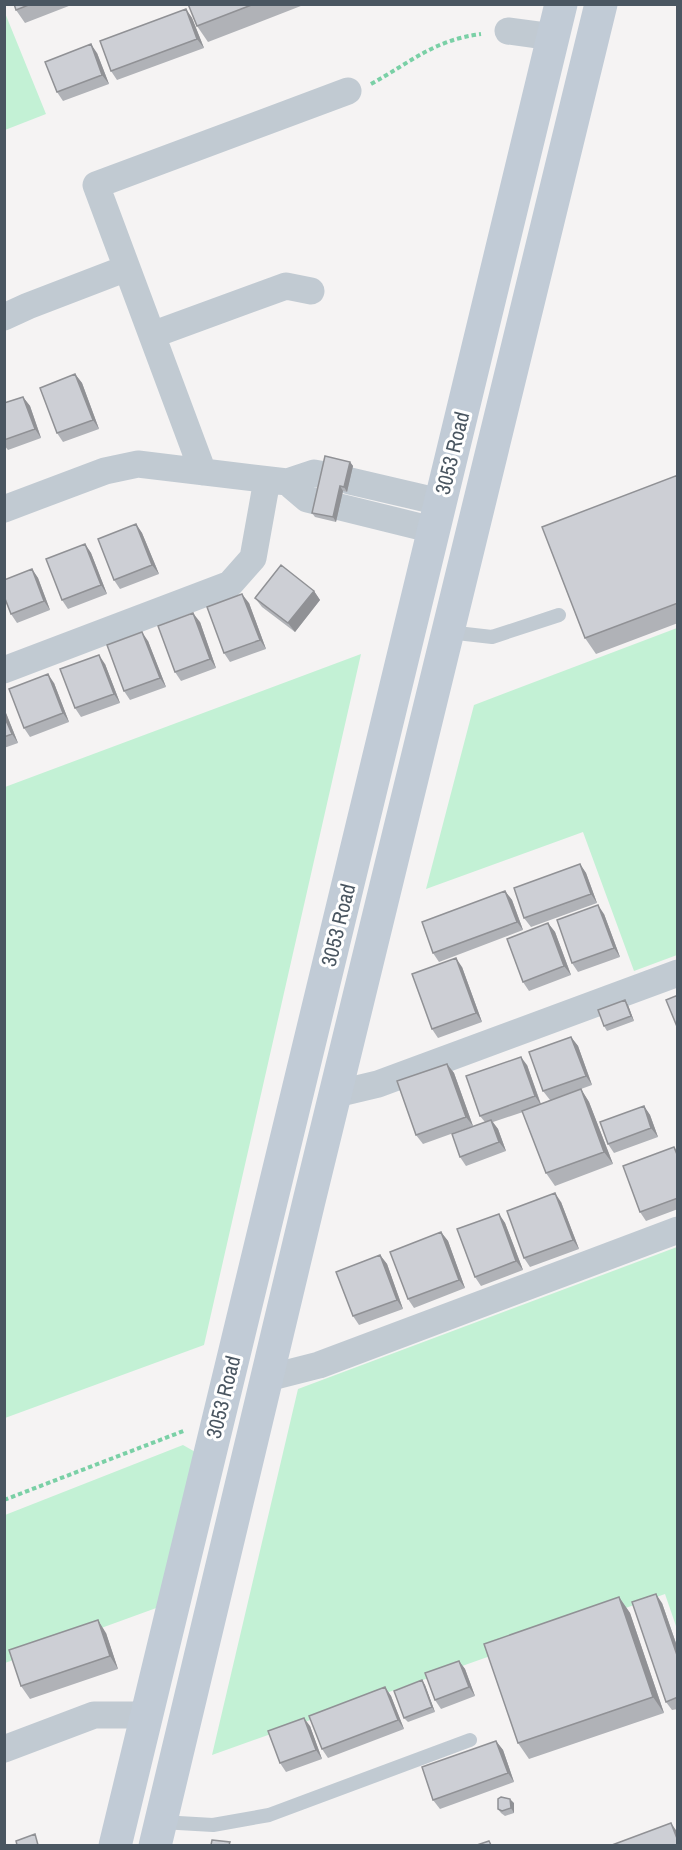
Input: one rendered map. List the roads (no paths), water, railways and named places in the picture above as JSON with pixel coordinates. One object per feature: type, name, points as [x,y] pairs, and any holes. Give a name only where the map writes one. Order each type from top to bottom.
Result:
[{"type":"main road","name":"3053 Road","points":[[115,1845],[561,4]]},
{"type":"main road","name":"3053 Road","points":[[158,1834],[306,1212],[601,4]]},
{"type":"street","points":[[508,31],[553,37]]},
{"type":"street","points":[[203,472],[96,185],[348,91]]},
{"type":"street","points":[[4,317],[127,268]]},
{"type":"street","points":[[152,335],[286,286],[311,291]]},
{"type":"street","points":[[4,509],[105,471],[138,464],[277,481],[314,473],[337,478],[437,516]]},
{"type":"street","points":[[277,481],[308,499],[329,504],[437,516]]},
{"type":"street","points":[[4,670],[230,584],[253,558],[277,481]]},
{"type":"street","points":[[336,1094],[378,1084],[678,973]]},
{"type":"street","points":[[268,1378],[319,1365],[678,1230]]},
{"type":"street","points":[[4,1749],[94,1715],[147,1715]]},
{"type":"lane","points":[[448,632],[492,637],[559,615]]},
{"type":"lane","points":[[158,1834],[269,1815],[470,1740]]}]
